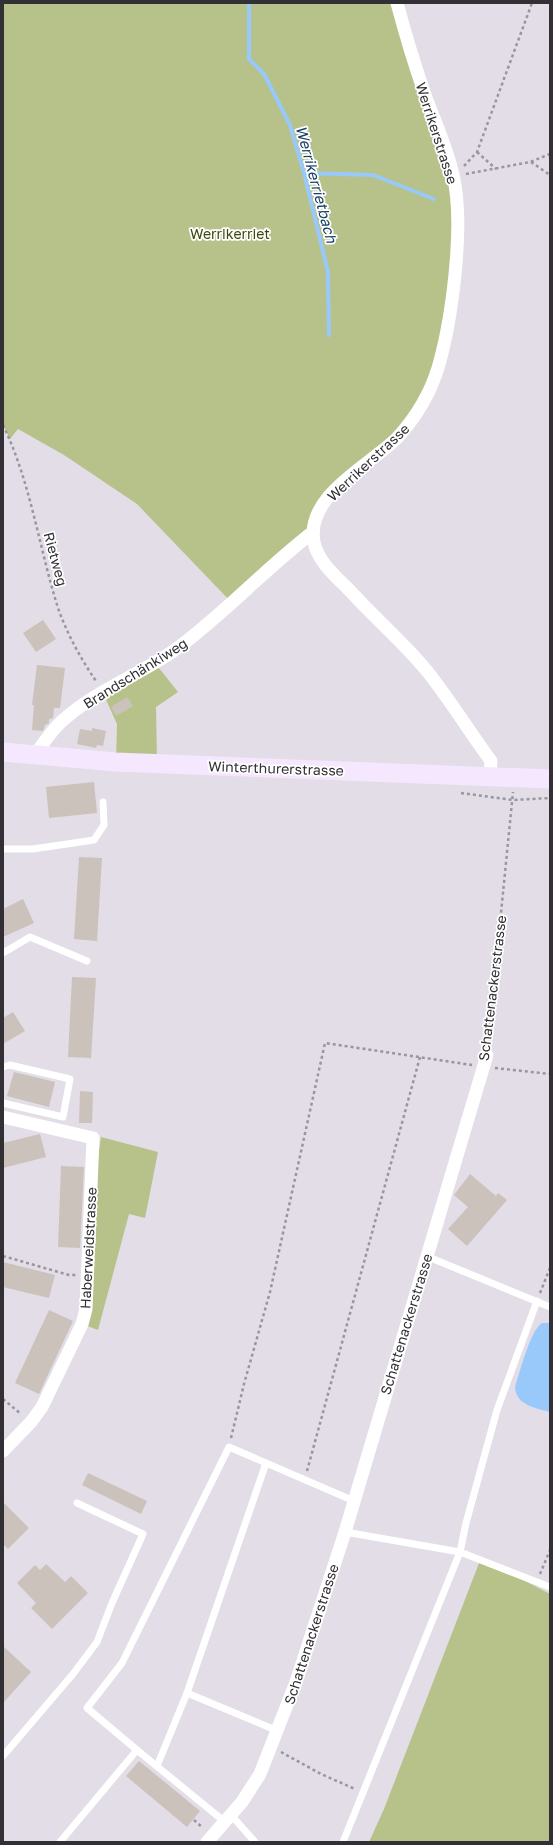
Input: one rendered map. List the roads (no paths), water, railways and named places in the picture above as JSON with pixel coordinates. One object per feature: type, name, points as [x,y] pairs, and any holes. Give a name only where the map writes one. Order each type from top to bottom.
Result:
[{"type":"main road","name":"Winterthurerstrasse","points":[[3,752],[116,762],[550,779]]},
{"type":"street","name":"Werrikerstrasse","points":[[312,532],[320,508],[331,494],[397,438],[418,412],[430,389],[443,348],[452,291],[457,220],[457,202],[454,176],[413,58],[397,3]]},
{"type":"street","name":"Brandschänkiweg","points":[[35,755],[60,723],[78,708],[103,692],[155,664],[193,636],[246,592],[292,548],[312,532]]},
{"type":"street","points":[[312,532],[317,553],[323,563],[426,670],[491,761],[490,776]]},
{"type":"street","name":"Schattenackerstrasse","points":[[207,1842],[251,1790],[272,1747],[314,1630],[345,1532],[485,1060]]},
{"type":"street","name":"Haberweidstrasse","points":[[3,1117],[93,1138],[88,1276],[86,1309],[82,1324],[42,1407],[31,1422],[3,1450]]},
{"type":"lane","points":[[3,849],[33,849],[94,840],[104,825],[103,802]]},
{"type":"lane","points":[[3,953],[30,937],[87,961]]},
{"type":"lane","points":[[3,1067],[10,1065],[70,1079],[63,1117],[3,1103]]},
{"type":"lane","points":[[426,1256],[550,1306]]},
{"type":"lane","points":[[343,1842],[460,1552],[466,1523],[497,1410],[537,1301]]},
{"type":"lane","points":[[255,1842],[228,1819],[157,1766],[87,1708],[122,1664],[229,1447],[354,1501]]},
{"type":"lane","points":[[157,1766],[186,1693],[266,1463]]},
{"type":"lane","points":[[3,1756],[74,1674],[98,1642],[112,1603],[143,1534],[77,1503]]},
{"type":"lane","points":[[345,1532],[460,1552],[538,1580],[550,1587]]},
{"type":"lane","points":[[186,1693],[278,1731]]},
{"type":"lane","points":[[60,1842],[137,1750]]},
{"type":"water","points":[[542,1323],[550,1323],[550,1412],[527,1405],[519,1398],[515,1387],[533,1334]]},
{"type":"waterway","name":"Werrikerrietbach","points":[[248,3],[249,59],[264,74],[290,125],[304,173],[328,272],[329,335]]},
{"type":"waterway","points":[[304,173],[373,175],[434,199]]},
{"type":"park label","name":"Werrikerriet","points":[[230,233]]}]
